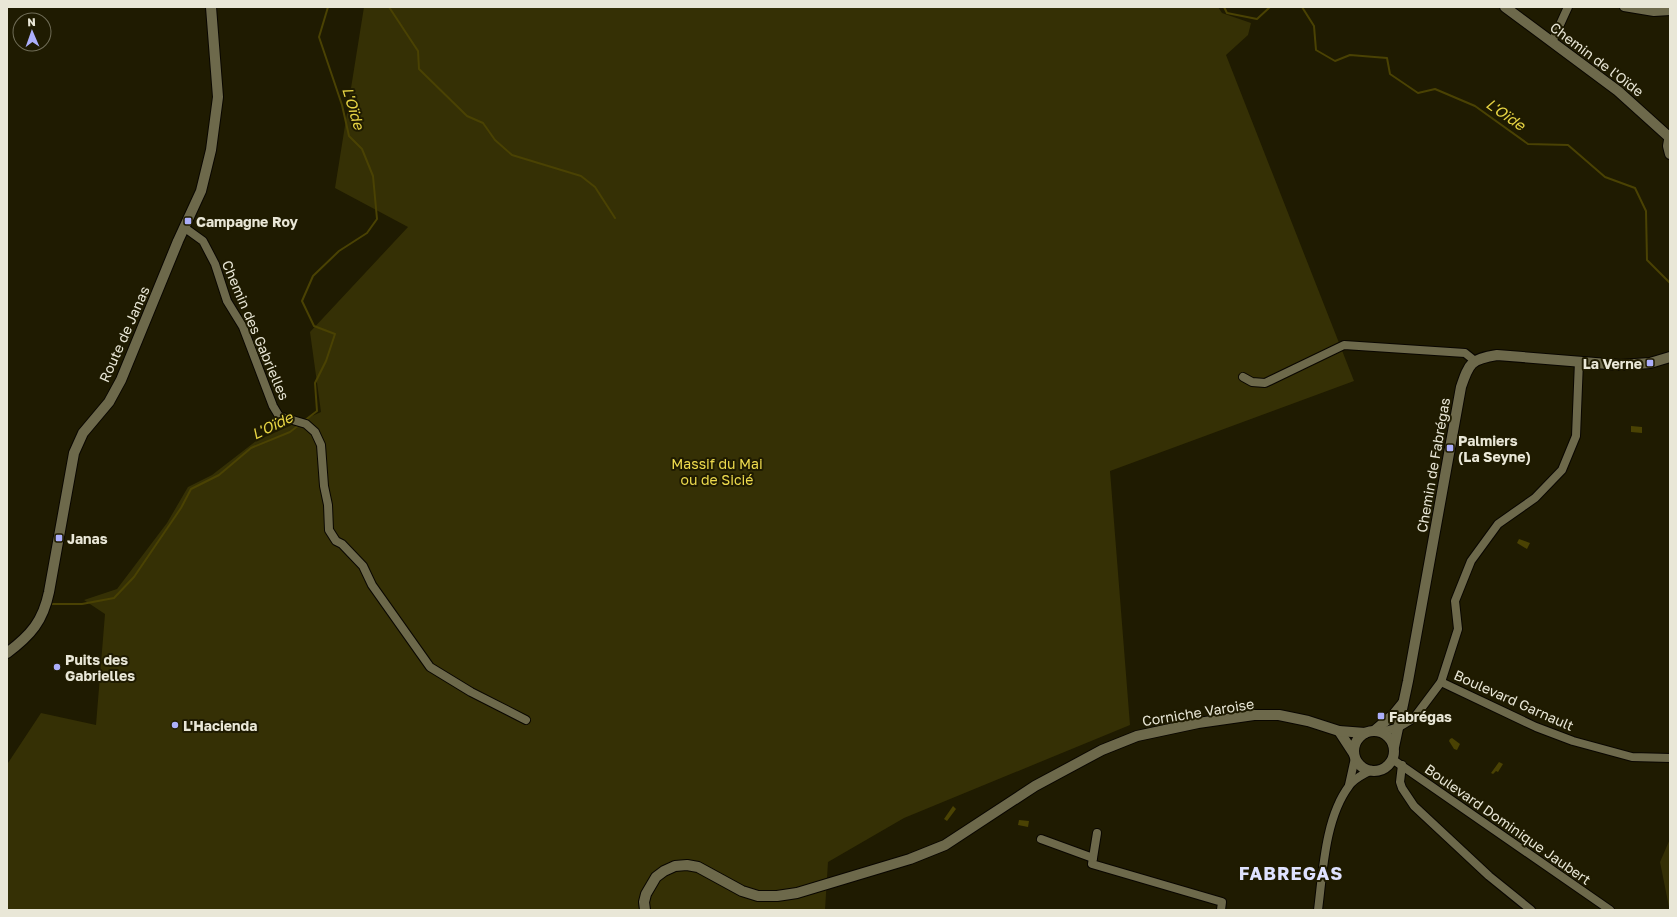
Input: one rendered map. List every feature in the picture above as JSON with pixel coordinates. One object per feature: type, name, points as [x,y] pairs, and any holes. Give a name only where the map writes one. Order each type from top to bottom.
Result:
[{"type":"street","name":"Route de Janas","points":[[7,653],[30,634],[43,614],[49,592],[74,453],[82,433],[109,402],[121,380],[201,191],[216,125],[218,97],[218,82],[210,7]]},
{"type":"street","name":"Chemin de l'Oïde","points":[[1505,7],[1618,91],[1670,136]]},
{"type":"street","points":[[1552,42],[1568,7]]},
{"type":"street","points":[[1624,7],[1654,12],[1670,10]]},
{"type":"street","points":[[1670,136],[1668,146],[1670,154]]},
{"type":"street","name":"Chemin des Gabrielles","points":[[185,228],[203,241],[215,264],[226,301],[243,327],[273,406],[279,416],[306,424],[315,432],[321,445],[324,486],[328,506],[329,530],[336,541],[342,544],[363,566],[372,585],[430,667],[471,692],[526,720]]},
{"type":"street","points":[[1243,377],[1252,382],[1264,383],[1344,345],[1465,353],[1475,361],[1481,358],[1497,355],[1635,365],[1650,363],[1670,357]]},
{"type":"street","name":"Chemin de Fabrégas","points":[[1394,747],[1404,701],[1461,387],[1466,372],[1475,361]]},
{"type":"street","points":[[1349,786],[1355,744],[1360,735],[1399,727],[1414,718],[1441,682],[1458,629],[1455,601],[1471,561],[1498,524],[1535,498],[1562,470],[1576,436],[1579,361]]},
{"type":"street","name":"Boulevard Garnault","points":[[1441,682],[1536,727],[1573,741],[1632,757],[1670,758]]},
{"type":"street","name":"Chemin de Fabrégas","points":[[1373,732],[1394,714],[1404,701]]},
{"type":"street","name":"Corniche Varoise","points":[[645,910],[644,902],[646,894],[656,877],[675,866],[687,865],[698,867],[742,891],[758,896],[778,896],[797,893],[910,860],[945,845],[1035,786],[1102,750],[1137,736],[1198,723],[1254,715],[1279,715],[1308,721],[1339,731],[1373,732]]},
{"type":"street","points":[[1339,731],[1359,764],[1364,768],[1371,770],[1381,769],[1389,763],[1392,759],[1394,747],[1391,740],[1373,732]]},
{"type":"street","name":"Boulevard Dominique Jaubert","points":[[1392,759],[1610,910]]},
{"type":"street","points":[[1402,765],[1400,782],[1402,788],[1414,806],[1489,876],[1531,910]]},
{"type":"street","points":[[1318,910],[1325,854],[1333,820],[1340,801],[1349,786],[1355,780],[1371,770]]},
{"type":"street","points":[[1097,833],[1092,864],[1222,902],[1221,910]]},
{"type":"street","points":[[1041,839],[1093,858]]},
{"type":"green space","name":"Massif du Mai ou de Sicié","points":[[364,7],[1218,7],[1222,13],[1251,23],[1248,35],[1226,55],[1354,381],[1110,471],[1130,725],[904,818],[828,862],[825,910],[7,910],[8,763],[41,713],[96,725],[105,614],[84,600],[117,589],[167,523],[188,487],[212,475],[256,441],[321,412],[310,332],[408,227],[335,188]]},
{"type":"green space","points":[[1670,839],[1670,907],[1669,907],[1660,862]]},
{"type":"shaded area","points":[[1631,426],[1642,427],[1642,433],[1631,432]]},
{"type":"shaded area","points":[[1519,539],[1530,543],[1527,549],[1517,543]]},
{"type":"shaded area","points":[[1452,738],[1460,744],[1457,750],[1454,749],[1449,741]]},
{"type":"shaded area","points":[[1499,762],[1503,764],[1498,772],[1496,771],[1493,774],[1491,773]]},
{"type":"shaded area","points":[[953,806],[956,809],[947,821],[944,819]]},
{"type":"shaded area","points":[[1019,820],[1029,821],[1028,827],[1018,825]]},
{"type":"waterway","name":"L'Oïde","points":[[304,421],[317,411],[315,383],[326,361],[335,334],[314,326],[302,301],[313,276],[339,251],[367,233],[377,219],[373,176],[362,149],[349,136],[342,105],[319,37],[328,7]]},
{"type":"waterway","name":"L'Oïde","points":[[389,7],[418,51],[419,69],[467,116],[483,123],[495,140],[512,155],[581,176],[595,187],[615,218]]},
{"type":"waterway","name":"L'Oïde","points":[[1224,7],[1227,13],[1257,19],[1270,7]]},
{"type":"waterway","name":"L'Oïde","points":[[1302,7],[1314,26],[1316,50],[1335,61],[1350,55],[1387,58],[1390,74],[1418,93],[1435,89],[1475,106],[1528,144],[1568,145],[1605,177],[1635,188],[1646,211],[1647,260],[1670,283]]},
{"type":"waterway","name":"L'Oïde","points":[[50,604],[82,604],[114,598],[134,577],[181,508],[191,489],[219,475],[251,448],[290,432],[299,425]]},
{"type":"place","name":"Campagne Roy","points":[[188,221]]},
{"type":"place","name":"La Verne","points":[[1650,363]]},
{"type":"place","name":"Palmiers (La Seyne)","points":[[1450,448]]},
{"type":"place","name":"Janas","points":[[59,538]]},
{"type":"place","name":"Puits des Gabrielles","points":[[57,667]]},
{"type":"place","name":"Fabrégas","points":[[1381,716]]},
{"type":"place","name":"L'Hacienda","points":[[175,725]]},
{"type":"district","name":"FABREGAS","points":[[1291,873]]}]
